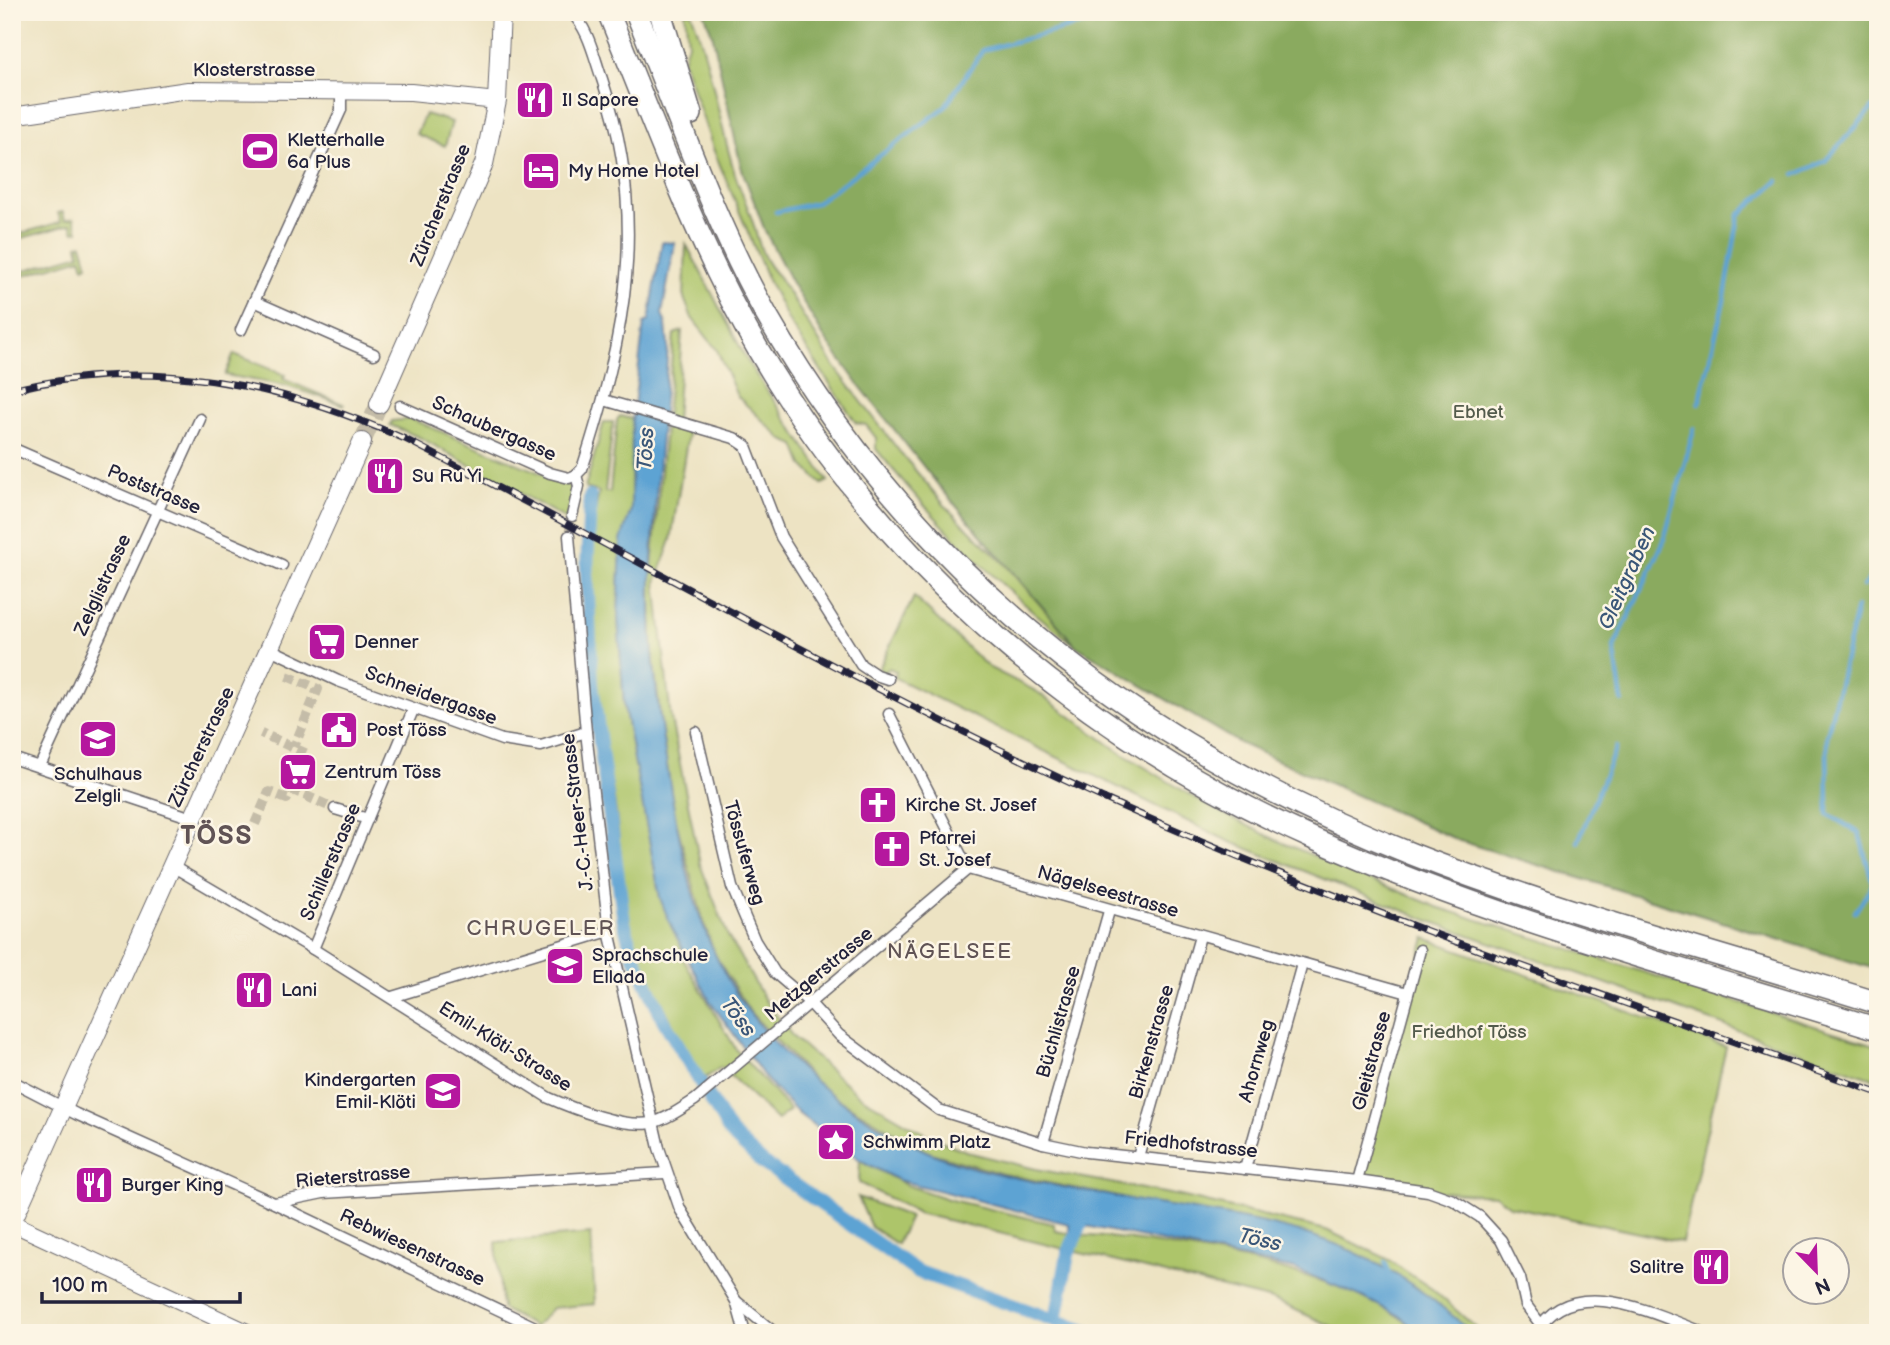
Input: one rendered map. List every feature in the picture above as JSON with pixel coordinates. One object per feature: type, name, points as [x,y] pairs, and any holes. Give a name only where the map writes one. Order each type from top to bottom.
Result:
[{"type":"highway","points":[[608,12],[702,240],[744,324],[780,384],[842,472],[902,544],[959,603],[1039,673],[1124,735],[1184,773],[1267,817],[1342,852],[1540,926],[1878,1029]]},
{"type":"highway","points":[[636,12],[705,188],[752,287],[783,342],[833,419],[875,475],[976,585],[1054,653],[1177,740],[1257,785],[1405,851],[1570,909],[1878,1003]]},
{"type":"highway","points":[[660,12],[690,112],[705,188]]},
{"type":"main road","name":"Zürcherstrasse","points":[[379,404],[484,164],[497,101],[501,12]]},
{"type":"main road","name":"Zürcherstrasse","points":[[12,1223],[192,818],[278,653],[362,442]]},
{"type":"street","points":[[571,12],[585,31],[608,97],[621,149],[628,215],[625,299],[604,400],[582,468],[576,475],[579,486],[572,516]]},
{"type":"street","name":"Klosterstrasse","points":[[12,116],[173,91],[450,94],[497,101]]},
{"type":"street","points":[[241,330],[341,110],[341,91]]},
{"type":"street","points":[[254,301],[374,354]]},
{"type":"street","points":[[604,400],[734,438],[746,446],[781,537],[861,665],[876,676],[888,679]]},
{"type":"street","name":"Schaubergasse","points":[[400,406],[550,473],[569,478],[576,475]]},
{"type":"street","name":"Zelglistrasse","points":[[40,766],[200,419]]},
{"type":"street","name":"Poststrasse","points":[[12,448],[282,565]]},
{"type":"street","name":"J.-C.-Heer-Strasse","points":[[569,536],[586,732],[609,931],[653,1122]]},
{"type":"street","name":"Schneidergasse","points":[[278,653],[338,681],[502,740],[541,746],[586,732]]},
{"type":"street","name":"Schillerstrasse","points":[[313,948],[413,710]]},
{"type":"street","points":[[889,714],[968,869]]},
{"type":"street","name":"Tössuferweg","points":[[696,732],[732,887],[755,941],[775,973],[810,1003]]},
{"type":"street","points":[[12,758],[192,818]]},
{"type":"street","points":[[335,809],[368,819]]},
{"type":"street","name":"Emil-Klöti-Strasse","points":[[172,866],[313,948],[549,1098],[579,1111],[636,1123],[653,1122]]},
{"type":"street","name":"Nägelseestrasse","points":[[968,869],[1408,993]]},
{"type":"street","name":"Metzgerstrasse","points":[[653,1122],[695,1100],[968,869]]},
{"type":"street","name":"Büchlistrasse","points":[[1043,1143],[1110,911]]},
{"type":"street","points":[[392,997],[609,931]]},
{"type":"street","name":"Birkenstrasse","points":[[1138,1157],[1200,936]]},
{"type":"street","name":"Gleitstrasse","points":[[1357,1181],[1420,950]]},
{"type":"street","name":"Ahornweg","points":[[1245,1169],[1302,964]]},
{"type":"street","name":"Friedhofstrasse","points":[[810,1003],[839,1035],[939,1110],[1043,1143],[1086,1152],[1357,1181],[1428,1191],[1453,1200],[1480,1217],[1501,1240],[1512,1258],[1526,1305],[1539,1329]]},
{"type":"street","name":"Rieterstrasse","points":[[12,1081],[274,1203],[323,1193],[657,1176],[665,1173]]},
{"type":"street","points":[[653,1122],[665,1173],[680,1209],[736,1301],[745,1333]]},
{"type":"street","name":"Rebwiesenstrasse","points":[[274,1203],[535,1327]]},
{"type":"street","points":[[12,1223],[249,1333]]},
{"type":"street","points":[[1539,1329],[1552,1312],[1578,1301],[1605,1300],[1629,1305],[1705,1333]]},
{"type":"street","points":[[736,1301],[775,1333]]},
{"type":"green space","points":[[685,12],[691,12],[698,32],[735,174],[768,263],[835,367],[900,452],[947,508],[1004,563],[1076,646],[995,578],[922,503],[876,449],[876,438],[866,425],[856,423],[789,322],[768,280],[714,151],[683,60],[688,43]]},
{"type":"green space","name":"Ebnet","points":[[704,12],[1878,12],[1878,970],[1460,841],[1241,744],[1076,646],[939,486],[859,385],[824,337],[792,283],[765,231],[741,167],[713,37]]},
{"type":"green space","points":[[425,114],[452,122],[445,146],[416,134]]},
{"type":"green space","points":[[63,212],[65,220],[74,218],[78,231],[74,232],[71,224],[12,241],[12,236],[61,222],[58,213]]},
{"type":"green space","points":[[82,244],[88,265],[84,267],[81,258],[12,279],[12,274],[80,254],[78,245]]},
{"type":"green space","points":[[686,244],[749,364],[828,481],[822,484],[803,465],[795,445],[783,440],[737,396],[717,350],[692,318],[684,298]]},
{"type":"green space","points":[[682,331],[676,421],[688,434],[671,540],[656,582],[671,719],[700,864],[728,936],[766,1002],[794,1038],[860,1096],[931,1137],[971,1153],[1036,1169],[1180,1196],[1326,1230],[1386,1258],[1432,1289],[1482,1333],[1472,1333],[1409,1283],[1352,1253],[1108,1195],[1003,1174],[928,1152],[824,1091],[750,1012],[715,955],[674,814],[652,644],[651,578],[674,334]]},
{"type":"green space","points":[[234,354],[285,375],[283,379],[345,405],[287,386],[225,375]]},
{"type":"green space","points":[[620,416],[633,419],[631,510],[621,541],[618,618],[624,706],[660,898],[682,949],[679,952],[737,1051],[790,1110],[777,1120],[721,1067],[704,1079],[673,1025],[636,949],[626,905],[616,812],[595,683],[589,541],[599,492],[585,488],[604,422],[613,422],[605,492],[610,492],[617,420]]},
{"type":"green space","points":[[411,419],[569,485],[574,494],[566,519],[421,438],[390,425],[392,421]]},
{"type":"green space","points":[[914,597],[988,667],[1036,691],[1118,751],[1207,805],[1276,840],[1437,907],[1878,1046],[1878,1080],[1430,921],[1226,840],[895,678],[896,671],[889,668],[883,674],[879,668]]},
{"type":"green space","name":"Friedhof Töss","points":[[1425,938],[1726,1047],[1682,1242],[1510,1206],[1495,1195],[1428,1191],[1357,1181]]},
{"type":"green space","points":[[860,1160],[906,1185],[951,1200],[1054,1224],[1056,1231],[1197,1251],[1321,1281],[1393,1313],[1419,1333],[1346,1333],[1276,1301],[918,1213],[859,1183]]},
{"type":"green space","points":[[858,1197],[910,1217],[897,1244],[871,1227]]},
{"type":"green space","points":[[591,1234],[595,1304],[552,1308],[535,1327],[502,1309],[496,1242]]},
{"type":"water","name":"Töss","points":[[662,242],[675,243],[662,314],[668,346],[651,578],[651,625],[657,695],[679,836],[698,909],[715,954],[752,1016],[802,1070],[831,1093],[861,1115],[924,1150],[966,1166],[1014,1177],[1236,1217],[1313,1236],[1356,1253],[1397,1275],[1436,1302],[1472,1333],[1420,1333],[1398,1315],[1295,1269],[1086,1226],[1077,1237],[1071,1235],[1069,1224],[898,1180],[860,1160],[799,1114],[766,1079],[710,1001],[671,926],[660,898],[624,706],[618,618],[621,540],[631,510],[632,422],[644,323],[649,321]]},
{"type":"waterway","points":[[776,212],[816,203],[944,108],[983,50],[1128,12]]},
{"type":"waterway","points":[[1795,175],[1825,161],[1878,102]]},
{"type":"waterway","points":[[1699,404],[1725,296],[1739,215],[1778,181]]},
{"type":"waterway","name":"Gleitgraben","points":[[1622,701],[1614,647],[1663,543],[1694,429]]},
{"type":"waterway","points":[[590,497],[587,572],[592,684],[624,922],[632,951],[664,1021],[731,1134],[763,1163],[916,1271],[1091,1333]]},
{"type":"waterway","points":[[1863,586],[1878,571]]},
{"type":"waterway","points":[[1855,912],[1873,884],[1859,833],[1828,814],[1827,736],[1857,607]]},
{"type":"waterway","points":[[1578,842],[1616,747]]},
{"type":"waterway","points":[[1056,1320],[1068,1254],[1082,1221]]},
{"type":"waterway","points":[[1385,1262],[1390,1275]]},
{"type":"tunnel","points":[[362,442],[379,404]]},
{"type":"tunnel","points":[[569,536],[572,516]]},
{"type":"tunnel","points":[[287,676],[318,689],[294,747]]},
{"type":"tunnel","points":[[255,824],[269,792],[287,799],[307,754],[261,733]]},
{"type":"tunnel","points":[[291,789],[335,809]]},
{"type":"railway","points":[[12,390],[63,380],[114,375],[164,376],[261,390],[357,419],[405,439],[844,671],[1112,802],[1206,843],[1396,919],[1878,1093]]},
{"type":"place","name":"Il Sapore","points":[[535,100]]},
{"type":"place","name":"Kletterhalle 6a Plus","points":[[260,151]]},
{"type":"place","name":"My Home Hotel","points":[[541,171]]},
{"type":"place","name":"Su Ru Yi","points":[[385,476]]},
{"type":"place","name":"Denner","points":[[327,642]]},
{"type":"place","name":"Post Töss","points":[[339,730]]},
{"type":"place","name":"Schulhaus Zelgli","points":[[98,739]]},
{"type":"place","name":"Zentrum Töss","points":[[298,772]]},
{"type":"place","name":"Kirche St. Josef","points":[[878,805]]},
{"type":"place","name":"Pfarrei St. Josef","points":[[892,849]]},
{"type":"place","name":"Sprachschule Ellada","points":[[565,966]]},
{"type":"place","name":"Lani","points":[[254,990]]},
{"type":"place","name":"Kindergarten Emil-Klöti","points":[[443,1091]]},
{"type":"place","name":"Schwimm Platz","points":[[836,1142]]},
{"type":"place","name":"Burger King","points":[[94,1185]]},
{"type":"place","name":"Salitre","points":[[1711,1267]]},
{"type":"district","name":"TÖSS","points":[[217,836]]},
{"type":"district","name":"CHRUGELER","points":[[541,928]]},
{"type":"district","name":"NÄGELSEE","points":[[950,951]]}]
